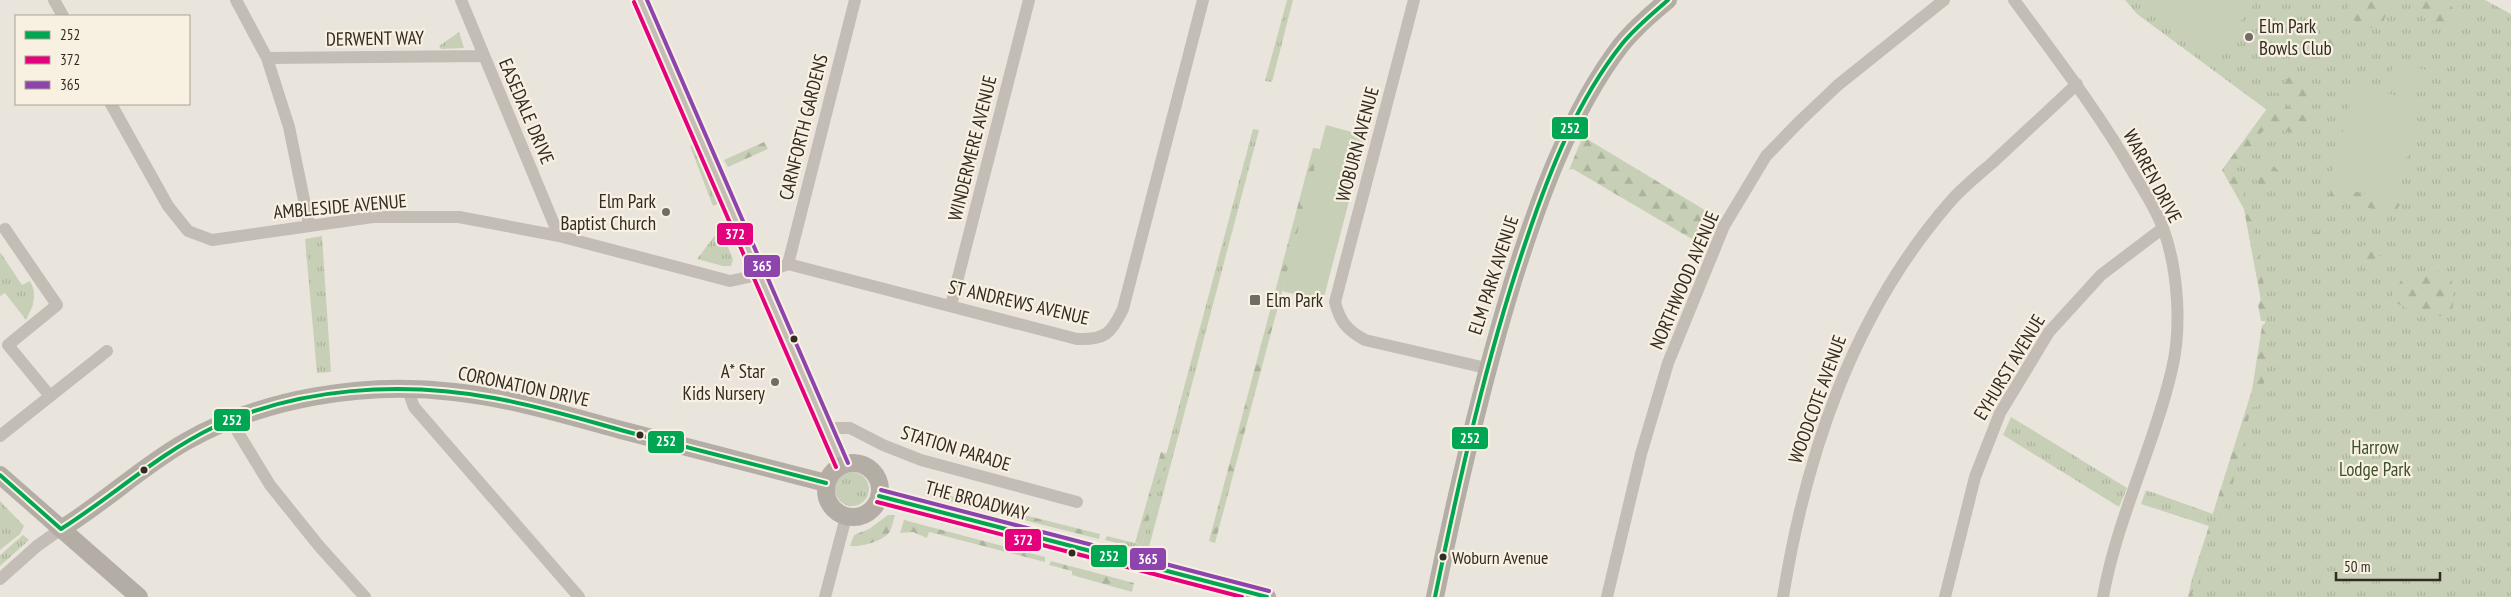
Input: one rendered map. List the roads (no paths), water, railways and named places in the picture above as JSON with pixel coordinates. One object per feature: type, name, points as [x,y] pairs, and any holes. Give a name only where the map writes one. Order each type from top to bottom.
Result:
[{"type":"street","points":[[54,0],[62,15]]},
{"type":"street","points":[[236,0],[267,58],[289,127],[309,224]]},
{"type":"street","name":"EASEDALE DRIVE","points":[[461,0],[559,236]]},
{"type":"street","points":[[640,0],[842,465]]},
{"type":"street","name":"CARNFORTH GARDENS","points":[[788,264],[855,0]]},
{"type":"street","name":"WINDERMERE AVENUE","points":[[951,306],[1029,0]]},
{"type":"street","name":"ST ANDREWS AVENUE","points":[[788,264],[1077,339],[1097,340],[1114,328],[1122,309],[1203,0]]},
{"type":"street","name":"WOBURN AVENUE","points":[[1414,0],[1335,302],[1339,318],[1349,331],[1365,340],[1486,368]]},
{"type":"street","name":"ELM PARK AVENUE","points":[[1435,597],[1486,368],[1532,219],[1558,157],[1582,107],[1622,44],[1668,0]]},
{"type":"street","name":"NORTHWOOD AVENUE","points":[[1607,597],[1638,463],[1668,364],[1724,226],[1766,156],[1800,121],[1838,85],[1944,0]]},
{"type":"street","name":"WARREN DRIVE","points":[[2014,0],[2077,84],[2122,152],[2163,228],[2178,296],[2179,327],[2173,368],[2148,452],[2109,564],[2103,597]]},
{"type":"street","name":"DERWENT WAY","points":[[267,58],[483,56]]},
{"type":"street","name":"WOODCOTE AVENUE","points":[[1783,597],[1809,475],[1830,406],[1861,334],[1919,239],[1951,200],[2077,84]]},
{"type":"street","name":"AMBLESIDE AVENUE","points":[[112,105],[168,206],[188,231],[212,240],[309,224],[373,217],[459,217],[559,236],[730,280],[758,275]]},
{"type":"street","name":"EYHURST AVENUE","points":[[1945,597],[1975,477],[2000,412],[2049,332],[2101,274],[2163,228]]},
{"type":"street","points":[[5,229],[57,305],[8,345],[50,396]]},
{"type":"street","points":[[758,275],[788,264]]},
{"type":"street","points":[[0,436],[107,351]]},
{"type":"street","points":[[408,388],[414,407],[579,597]]},
{"type":"street","name":"CORONATION DRIVE","points":[[61,529],[84,516],[184,442],[231,421],[326,394],[408,388],[454,392],[513,402],[826,483]]},
{"type":"street","points":[[231,421],[270,485],[319,546],[365,597]]},
{"type":"street","name":"STATION PARADE","points":[[826,428],[850,428],[883,446],[921,460],[1077,502]]},
{"type":"street","points":[[854,463],[865,466],[874,473],[880,484],[880,496],[871,511],[863,516],[846,517],[836,512],[829,504],[826,494],[826,483],[832,472],[842,465],[854,463]]},
{"type":"street","points":[[0,475],[139,597]]},
{"type":"street","name":"THE BROADWAY","points":[[880,496],[1266,597]]},
{"type":"street","points":[[826,597],[846,517]]},
{"type":"street","points":[[0,579],[61,529]]},
{"type":"place","name":"Elm Park Bowls Club","points":[[2249,37]]},
{"type":"place","name":"Elm Park Baptist Church","points":[[666,212]]},
{"type":"place","name":"Elm Park","points":[[1255,300]]},
{"type":"place","name":"A* Star Kids Nursery","points":[[775,382]]},
{"type":"place","name":"Woburn Avenue","points":[[1443,557]]},
{"type":"park label","name":"Harrow Lodge Park","points":[[2375,458]]}]
